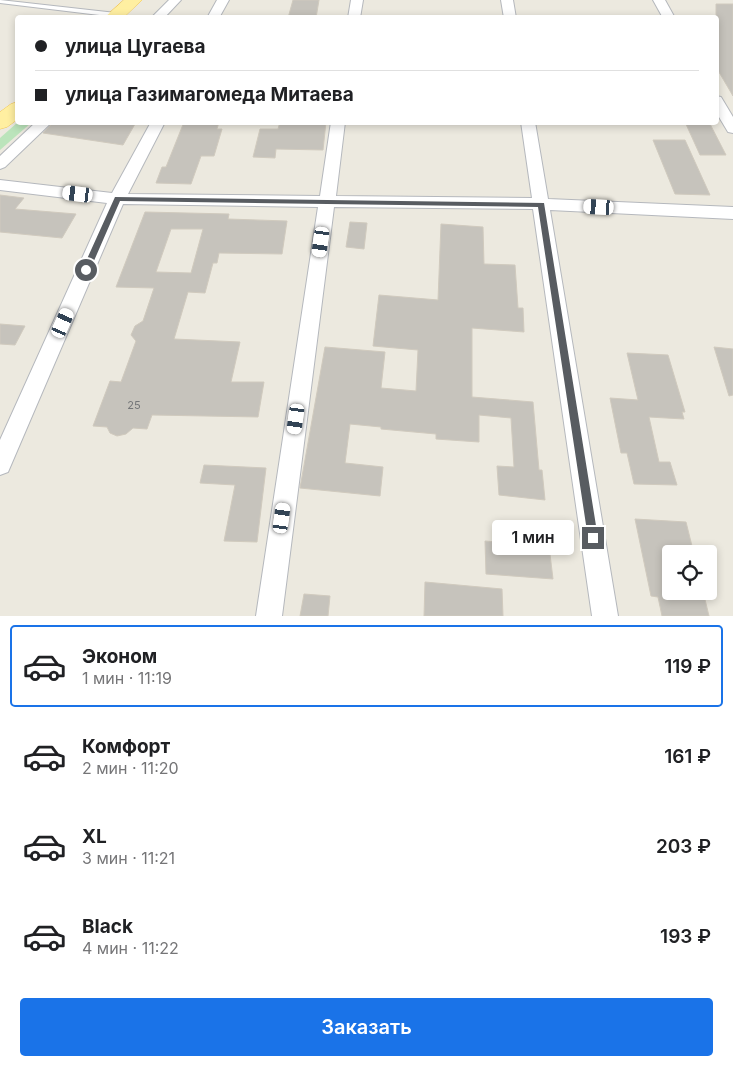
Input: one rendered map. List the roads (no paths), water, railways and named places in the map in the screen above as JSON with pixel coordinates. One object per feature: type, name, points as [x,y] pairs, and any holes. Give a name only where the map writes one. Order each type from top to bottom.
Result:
[{"type":"main road","points":[[120,15],[134,0]]},
{"type":"main road","points":[[122,15],[148,0]]},
{"type":"main road","points":[[0,109],[15,96]]},
{"type":"main road","points":[[0,123],[15,110]]},
{"type":"street","points":[[160,15],[175,0]]},
{"type":"street","points":[[215,15],[223,0]]},
{"type":"street","points":[[354,15],[357,0]]},
{"type":"street","points":[[507,0],[510,15]]},
{"type":"street","points":[[659,0],[667,15]]},
{"type":"street","points":[[719,105],[733,129]]},
{"type":"street","points":[[0,164],[42,125]]},
{"type":"street","points":[[0,465],[118,198],[156,125]]},
{"type":"street","points":[[269,616],[338,125]]},
{"type":"street","points":[[529,125],[605,616]]},
{"type":"street","points":[[0,185],[118,198],[542,204],[733,213]]},
{"type":"lane","points":[[0,1],[103,15]]}]
